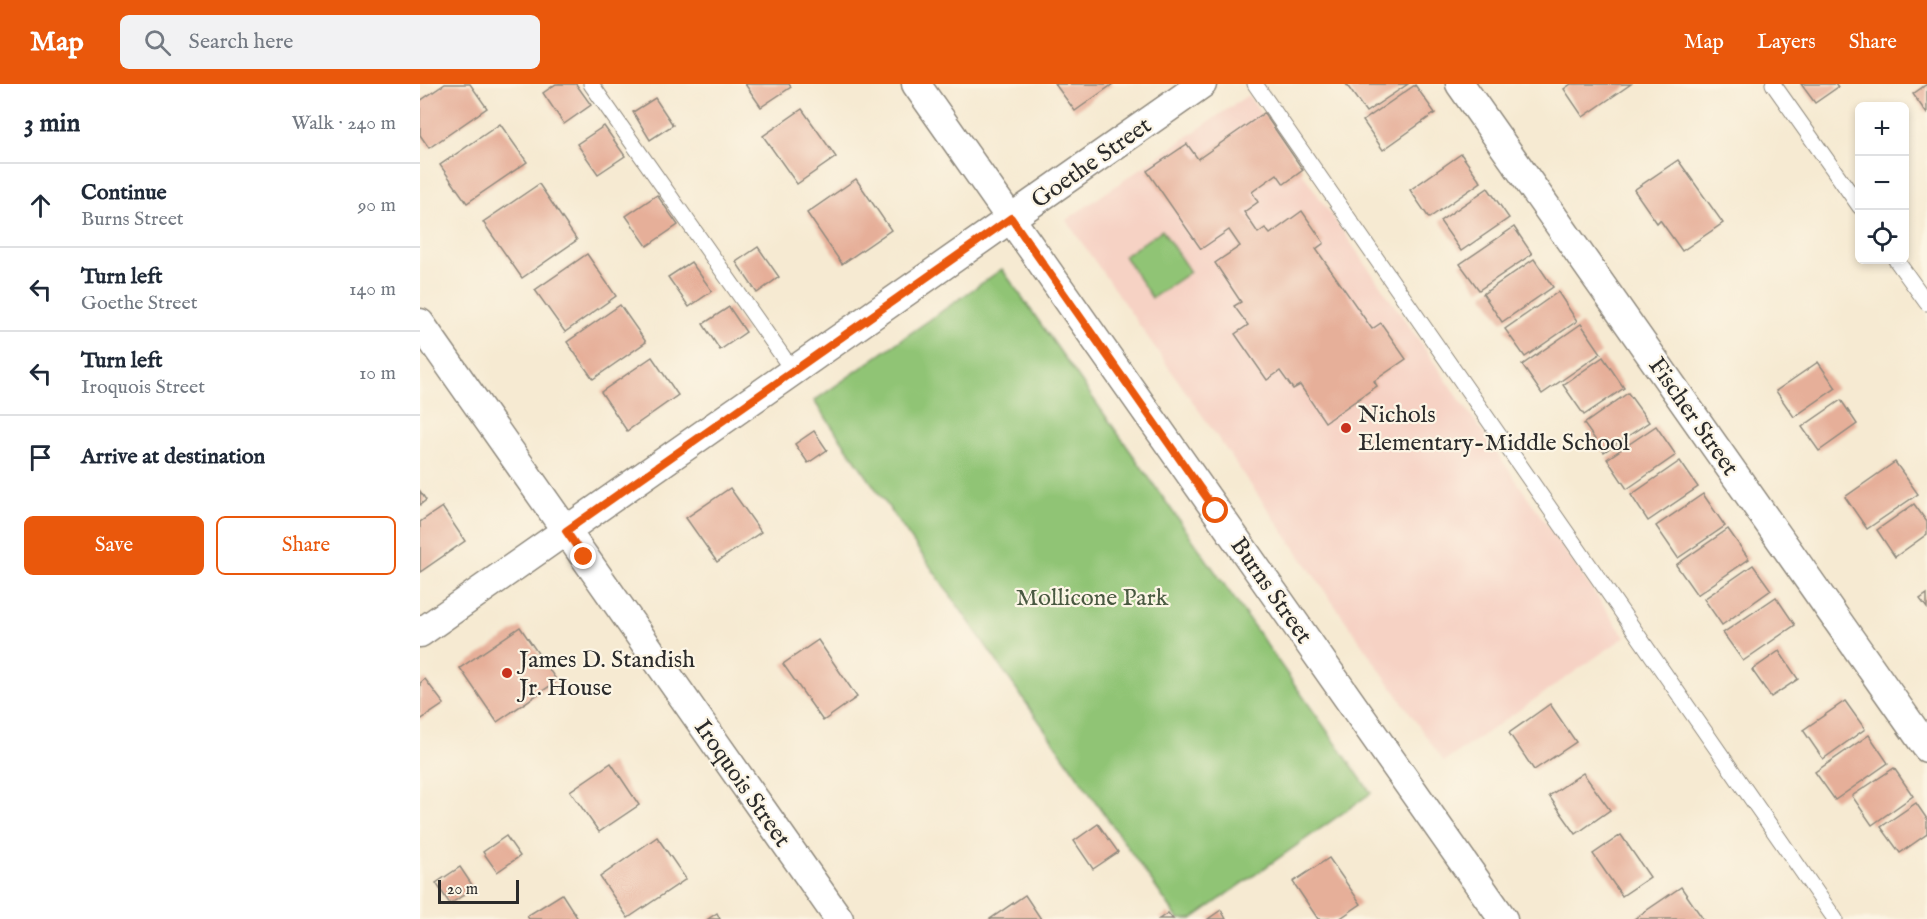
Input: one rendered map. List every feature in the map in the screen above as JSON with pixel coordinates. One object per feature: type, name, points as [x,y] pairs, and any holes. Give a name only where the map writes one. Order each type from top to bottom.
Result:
[{"type":"street","name":"Burns Street","points":[[916,84],[1503,919]]},
{"type":"street","name":"Goethe Street","points":[[420,633],[1202,84]]},
{"type":"street","name":"Fischer Street","points":[[1460,84],[1927,748]]},
{"type":"street","name":"Iroquois Street","points":[[420,323],[839,919]]},
{"type":"lane","points":[[591,84],[793,371]]},
{"type":"lane","points":[[1255,84],[1835,919]]},
{"type":"lane","points":[[1773,84],[1855,200]]},
{"type":"lane","points":[[1899,264],[1927,303]]},
{"type":"shaded area","name":"Nichols Elementary-Middle School","points":[[1248,95],[1625,637],[1444,762],[1066,220]]},
{"type":"green space","points":[[1162,230],[1190,272],[1152,298],[1124,256]]},
{"type":"green space","name":"Mollicone Park","points":[[1002,269],[1371,793],[1192,919],[1178,919],[814,401]]},
{"type":"building","points":[[445,84],[470,84],[487,108],[429,148],[420,135],[420,101]]},
{"type":"building","points":[[556,84],[576,84],[591,105],[564,124],[543,93]]},
{"type":"building","points":[[745,84],[789,84],[791,87],[761,107]]},
{"type":"building","points":[[1055,84],[1113,84],[1075,111]]},
{"type":"building","points":[[1346,84],[1408,84],[1366,112]]},
{"type":"building","points":[[1571,84],[1631,84],[1583,117],[1564,89]]},
{"type":"building","points":[[1801,84],[1836,84],[1838,87],[1815,103]]},
{"type":"building","points":[[1927,84],[1927,114],[1913,94]]},
{"type":"building","points":[[1415,85],[1435,113],[1383,150],[1363,121]]},
{"type":"building","points":[[655,98],[673,125],[650,140],[633,112]]},
{"type":"building","points":[[802,109],[836,157],[797,184],[763,136]]},
{"type":"building","points":[[1264,113],[1303,170],[1284,184],[1277,174],[1252,192],[1258,202],[1244,212],[1258,233],[1265,228],[1270,234],[1302,211],[1324,243],[1316,249],[1372,329],[1381,323],[1406,359],[1374,381],[1377,386],[1325,422],[1300,385],[1293,389],[1280,371],[1267,380],[1235,334],[1248,325],[1234,306],[1241,302],[1215,263],[1240,246],[1229,230],[1201,249],[1147,171],[1187,144],[1198,159]]},
{"type":"building","points":[[500,124],[527,162],[467,203],[440,165]]},
{"type":"building","points":[[604,126],[625,156],[598,174],[577,144]]},
{"type":"building","points":[[1461,154],[1481,182],[1429,218],[1410,190]]},
{"type":"building","points":[[1678,160],[1723,223],[1682,251],[1660,220],[1657,223],[1634,190]]},
{"type":"building","points":[[856,179],[891,230],[842,264],[807,213]]},
{"type":"building","points":[[539,184],[577,240],[522,278],[483,222]]},
{"type":"building","points":[[1488,188],[1509,218],[1461,251],[1440,221]]},
{"type":"building","points":[[657,195],[678,225],[647,246],[626,216]]},
{"type":"building","points":[[1514,227],[1532,254],[1479,290],[1460,264]]},
{"type":"building","points":[[758,247],[779,277],[757,293],[736,262]]},
{"type":"building","points":[[587,254],[616,296],[565,332],[535,290]]},
{"type":"building","points":[[1534,259],[1553,287],[1502,322],[1483,294]]},
{"type":"building","points":[[691,262],[712,291],[689,307],[668,277]]},
{"type":"building","points":[[1558,292],[1577,321],[1525,357],[1505,329]]},
{"type":"building","points":[[620,305],[646,342],[593,379],[567,342]]},
{"type":"building","points":[[729,307],[746,332],[720,350],[703,324]]},
{"type":"building","points":[[1581,324],[1601,353],[1542,394],[1522,365]]},
{"type":"building","points":[[652,357],[678,395],[627,431],[601,392]]},
{"type":"building","points":[[1603,357],[1624,388],[1584,415],[1563,385]]},
{"type":"building","points":[[1818,362],[1836,388],[1794,417],[1776,391]]},
{"type":"building","points":[[1628,393],[1649,422],[1604,452],[1584,424]]},
{"type":"building","points":[[1841,400],[1857,424],[1819,451],[1802,427]]},
{"type":"building","points":[[1656,426],[1676,455],[1627,489],[1607,459]]},
{"type":"building","points":[[814,431],[827,450],[808,463],[795,444]]},
{"type":"building","points":[[1680,461],[1698,487],[1648,521],[1631,495]]},
{"type":"building","points":[[1895,462],[1918,494],[1867,529],[1845,497]]},
{"type":"building","points":[[730,488],[761,532],[717,562],[686,518]]},
{"type":"building","points":[[420,491],[426,500],[420,505]]},
{"type":"building","points":[[1703,494],[1725,526],[1678,558],[1656,526]]},
{"type":"building","points":[[1914,504],[1927,522],[1927,534],[1895,557],[1877,530]]},
{"type":"building","points":[[442,507],[465,541],[420,572],[420,522]]},
{"type":"building","points":[[1728,529],[1749,559],[1697,595],[1676,565]]},
{"type":"building","points":[[1753,565],[1771,590],[1722,625],[1704,599]]},
{"type":"building","points":[[1927,594],[1927,608],[1920,599]]},
{"type":"building","points":[[1776,597],[1795,625],[1743,661],[1723,633]]},
{"type":"building","points":[[520,627],[557,681],[497,722],[460,668]]},
{"type":"building","points":[[818,640],[857,697],[823,721],[783,664]]},
{"type":"building","points":[[1779,651],[1798,679],[1771,697],[1752,670]]},
{"type":"building","points":[[425,679],[444,704],[420,720],[420,683]]},
{"type":"building","points":[[1845,701],[1865,729],[1823,759],[1803,730]]},
{"type":"building","points":[[1550,704],[1576,742],[1534,770],[1509,733]]},
{"type":"building","points":[[1869,735],[1888,763],[1835,800],[1815,772]]},
{"type":"building","points":[[611,763],[639,805],[599,832],[570,791]]},
{"type":"building","points":[[1894,768],[1913,796],[1872,825],[1852,796]]},
{"type":"building","points":[[1583,773],[1610,810],[1576,834],[1549,796]]},
{"type":"building","points":[[1916,803],[1927,819],[1927,834],[1900,853],[1881,827]]},
{"type":"building","points":[[1098,824],[1118,852],[1093,869],[1074,841]]},
{"type":"building","points":[[1621,835],[1650,877],[1622,896],[1593,854]]},
{"type":"building","points":[[506,836],[520,856],[497,872],[483,852]]},
{"type":"building","points":[[657,837],[686,879],[628,918],[600,877]]},
{"type":"building","points":[[1329,858],[1361,904],[1339,919],[1318,919],[1293,882]]},
{"type":"building","points":[[460,867],[474,888],[450,904],[436,883]]},
{"type":"building","points":[[1681,887],[1703,919],[1634,919]]},
{"type":"building","points":[[562,894],[578,919],[529,919],[527,916]]},
{"type":"building","points":[[1025,895],[1041,919],[990,919]]},
{"type":"building","points":[[1221,910],[1226,919],[1208,919]]},
{"type":"building","points":[[717,913],[720,919],[708,919]]},
{"type":"building","points":[[1168,913],[1173,919],[1159,919]]},
{"type":"place","name":"Nichols Elementary-Middle School","points":[[1346,428]]},
{"type":"place","name":"James D. Standish Jr. House","points":[[507,673]]},
{"type":"route","points":[[584,557],[566,531],[1011,218],[1216,511]]}]
